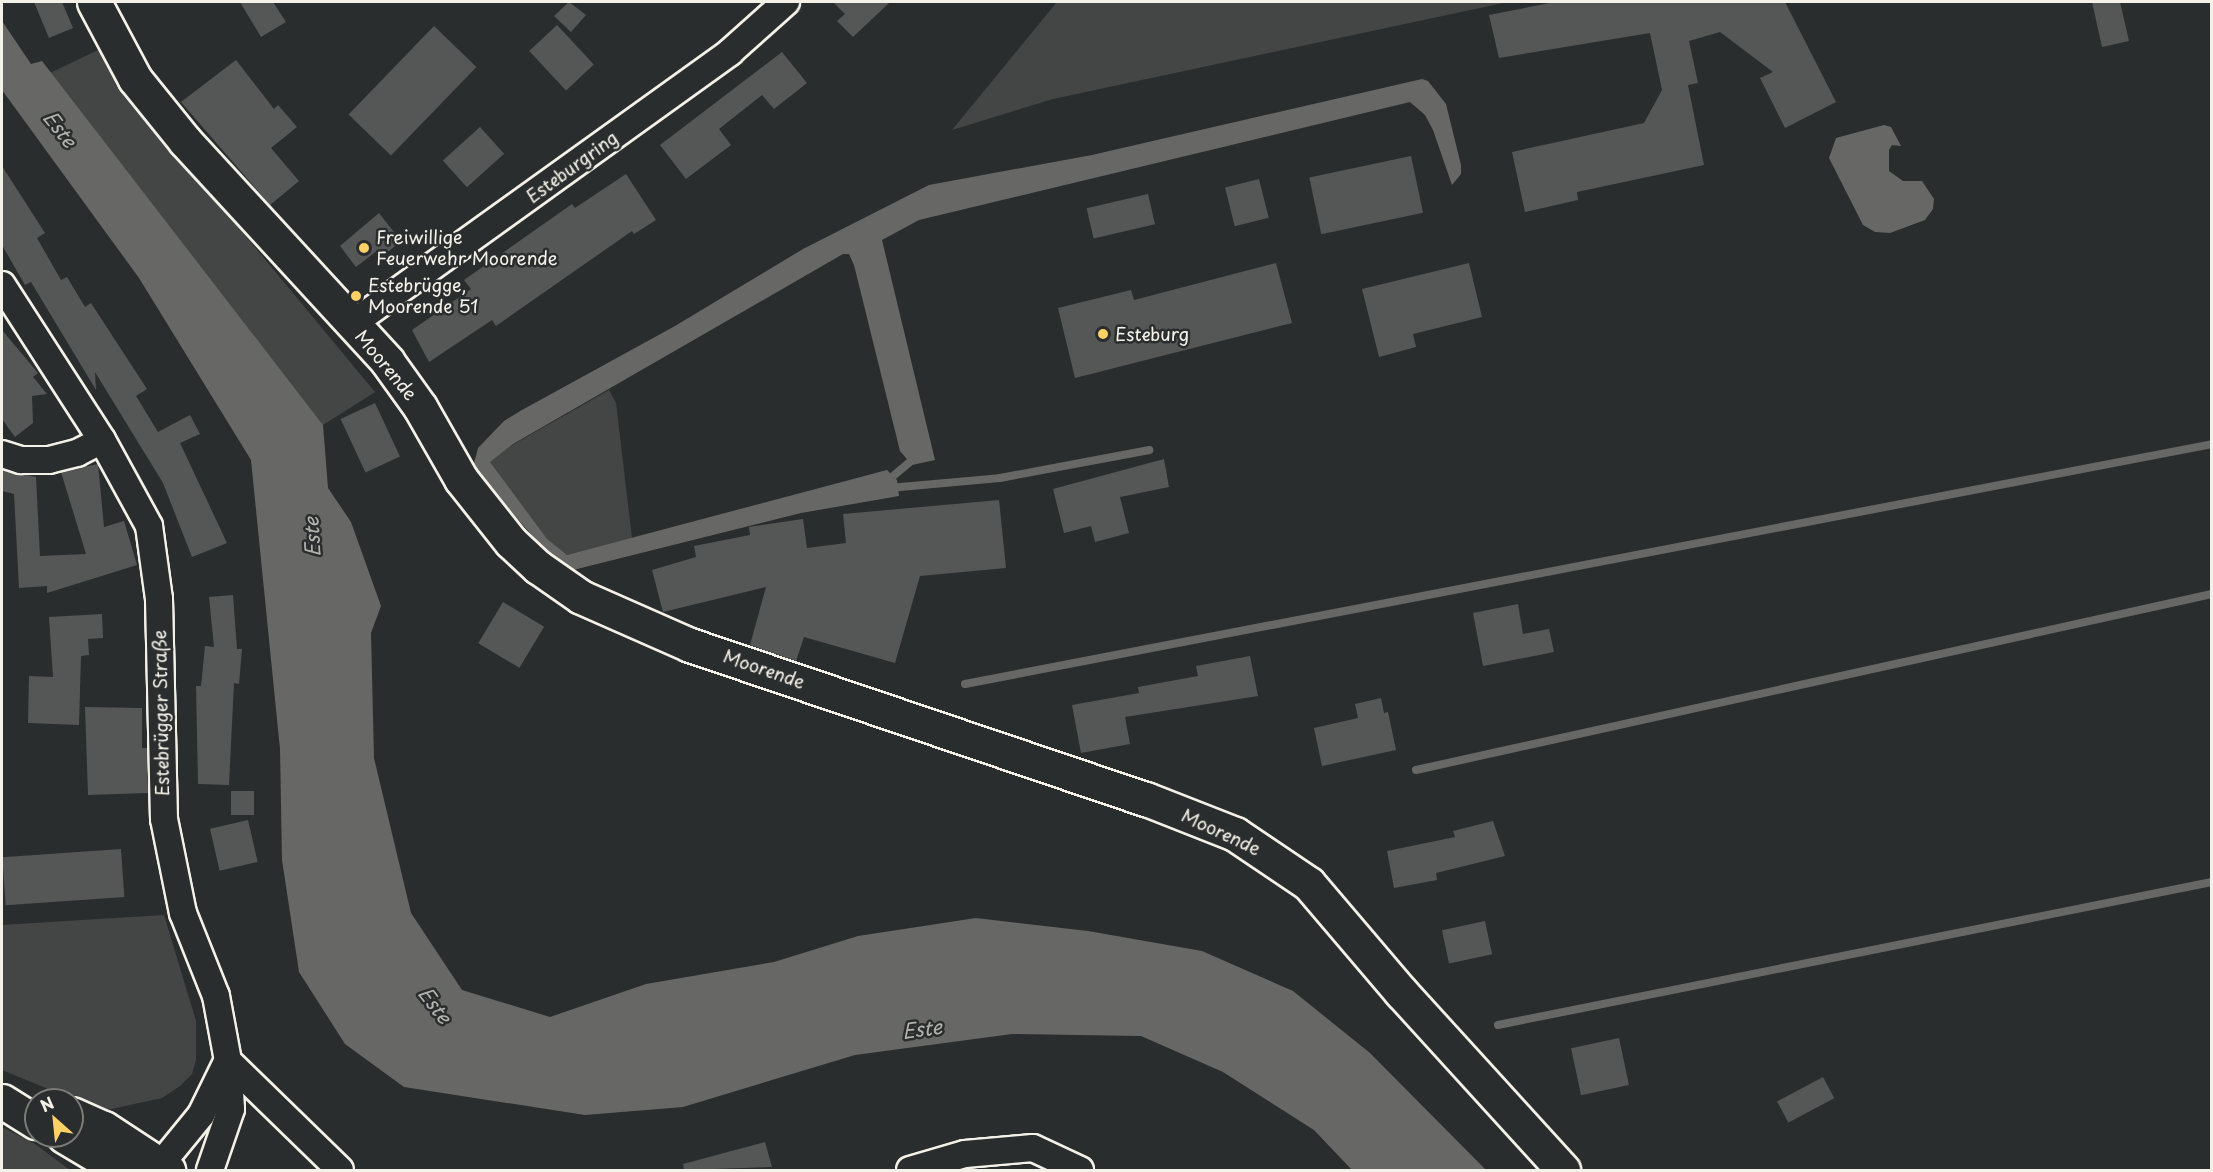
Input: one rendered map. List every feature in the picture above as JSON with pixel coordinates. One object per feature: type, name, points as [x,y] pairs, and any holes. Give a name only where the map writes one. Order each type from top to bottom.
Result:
[{"type":"street","name":"Moorende","points":[[94,2],[135,80],[185,141],[387,361],[420,407],[461,479],[489,517],[538,567],[581,597],[690,645],[1124,791],[1235,834],[1310,884],[1401,992],[1563,1170]]},
{"type":"street","name":"Esteburgring","points":[[352,324],[730,52],[786,2]]},
{"type":"street","name":"Estebrügger Straße","points":[[2,285],[102,440],[149,526],[159,600],[164,819],[183,913],[216,996],[228,1061],[231,1109],[210,1170]]},
{"type":"street","points":[[2,454],[21,460],[49,460],[77,453],[102,440]]},
{"type":"street","points":[[84,1119],[104,1128],[161,1169],[201,1115],[228,1061],[340,1170]]},
{"type":"street","points":[[2,1088],[24,1095]]},
{"type":"street","points":[[2,1101],[24,1115]]},
{"type":"street","points":[[84,1148],[121,1170]]},
{"type":"street","points":[[910,1170],[965,1154],[1033,1148],[1080,1170]]},
{"type":"shaded area","points":[[1057,2],[1508,2],[1053,99],[952,130]]},
{"type":"shaded area","points":[[100,49],[166,140],[375,392],[323,425],[50,73]]},
{"type":"shaded area","points":[[609,390],[616,403],[632,538],[567,555],[549,546],[490,462],[495,455]]},
{"type":"shaded area","points":[[164,915],[196,1021],[196,1060],[192,1074],[180,1086],[162,1098],[102,1111],[84,1104],[84,1088],[46,1088],[2,1070],[2,925]]},
{"type":"shaded area","points":[[2,1127],[24,1138],[24,1148],[40,1148],[70,1170],[2,1170]]},
{"type":"water","name":"Este","points":[[2,21],[31,64],[42,61],[323,425],[328,488],[351,522],[381,606],[371,633],[374,758],[411,913],[462,990],[550,1017],[646,984],[774,962],[858,936],[976,918],[1088,931],[1202,951],[1293,991],[1370,1053],[1486,1170],[1352,1170],[1314,1130],[1223,1072],[1141,1036],[1012,1034],[855,1055],[683,1107],[585,1115],[404,1087],[345,1044],[299,972],[282,860],[280,749],[251,460],[139,278],[2,90]]},
{"type":"water","points":[[1422,79],[1428,81],[1446,104],[1461,165],[1461,174],[1452,185],[1433,130],[1425,115],[1410,102],[919,220],[882,240],[935,460],[912,465],[900,451],[854,265],[849,254],[843,254],[513,444],[490,462],[547,539],[567,555],[887,470],[897,480],[899,496],[801,513],[573,570],[548,554],[473,467],[478,448],[504,421],[675,326],[803,249],[929,185],[1092,155]]},
{"type":"water","points":[[1884,125],[1891,127],[1901,146],[1892,145],[1889,150],[1889,171],[1903,181],[1922,181],[1934,199],[1933,209],[1925,220],[1890,233],[1875,232],[1863,225],[1829,158],[1836,138]]},
{"type":"building","points":[[34,2],[62,2],[73,28],[49,38]]},
{"type":"building","points":[[240,2],[273,2],[286,22],[261,37]]},
{"type":"building","points":[[569,2],[586,15],[571,32],[554,16]]},
{"type":"building","points":[[833,2],[890,2],[853,37],[837,21],[845,14]]},
{"type":"building","points":[[1555,2],[1785,2],[1836,102],[1785,128],[1760,78],[1773,72],[1720,32],[1689,41],[1698,83],[1688,85],[1704,165],[1577,192],[1578,200],[1525,212],[1512,152],[1644,123],[1662,90],[1650,33],[1499,58],[1489,15]]},
{"type":"building","points":[[2092,2],[2120,2],[2129,41],[2102,47]]},
{"type":"building","points":[[557,25],[594,64],[566,90],[529,51]]},
{"type":"building","points":[[434,26],[476,67],[391,155],[349,114]]},
{"type":"building","points":[[782,52],[807,83],[774,109],[762,95],[719,129],[731,145],[686,179],[660,145]]},
{"type":"building","points":[[236,60],[274,109],[278,105],[297,127],[271,148],[299,181],[270,205],[181,102]]},
{"type":"building","points":[[480,127],[504,154],[467,187],[443,160]]},
{"type":"building","points":[[1411,156],[1423,213],[1321,234],[1309,178]]},
{"type":"building","points":[[2,166],[45,233],[37,238],[61,280],[67,277],[85,307],[91,303],[147,389],[136,396],[158,432],[190,415],[200,434],[180,443],[227,543],[192,557],[163,483],[95,372],[96,390],[31,282],[25,285],[2,245]]},
{"type":"building","points":[[626,174],[656,220],[634,234],[632,231],[496,326],[492,320],[429,362],[412,330],[471,289],[464,280],[572,204],[575,208]]},
{"type":"building","points":[[1259,179],[1269,218],[1235,226],[1225,187]]},
{"type":"building","points":[[1148,194],[1155,224],[1094,238],[1087,208]]},
{"type":"building","points":[[379,213],[401,241],[383,256],[378,250],[356,267],[340,246]]},
{"type":"building","points":[[1276,263],[1292,323],[1075,378],[1058,308],[1131,290],[1134,300]]},
{"type":"building","points":[[1469,263],[1482,317],[1413,334],[1416,347],[1379,357],[1362,289]]},
{"type":"building","points":[[2,330],[38,373],[33,377],[47,394],[32,396],[33,423],[15,437],[2,419]]},
{"type":"building","points":[[375,403],[400,456],[365,473],[341,419]]},
{"type":"building","points":[[1164,459],[1169,487],[1120,497],[1129,533],[1095,542],[1091,526],[1064,533],[1053,489]]},
{"type":"building","points":[[98,464],[104,527],[124,521],[137,565],[47,593],[47,586],[19,588],[14,494],[2,491],[2,470],[36,477],[40,556],[86,554],[61,472]]},
{"type":"building","points":[[999,500],[1006,568],[920,576],[895,663],[804,637],[796,661],[750,645],[766,587],[663,612],[652,570],[696,557],[694,546],[750,535],[749,527],[803,519],[807,548],[846,543],[843,514]]},
{"type":"building","points":[[233,595],[237,649],[242,649],[239,684],[234,683],[229,785],[198,784],[196,686],[201,686],[205,646],[214,647],[209,597]]},
{"type":"building","points":[[503,602],[544,627],[519,668],[478,643]]},
{"type":"building","points":[[1518,604],[1523,634],[1549,629],[1554,652],[1483,666],[1473,613]]},
{"type":"building","points":[[102,614],[103,638],[88,639],[89,655],[81,656],[79,725],[28,723],[29,676],[53,677],[49,617]]},
{"type":"building","points":[[1250,656],[1258,696],[1125,717],[1130,744],[1081,753],[1072,705],[1139,693],[1138,687],[1198,676],[1196,666]]},
{"type":"building","points":[[1381,698],[1384,713],[1388,712],[1396,750],[1322,766],[1314,728],[1358,718],[1355,704]]},
{"type":"building","points":[[85,707],[142,708],[142,748],[147,748],[148,793],[88,795]]},
{"type":"building","points":[[231,791],[254,791],[254,815],[231,815]]},
{"type":"building","points":[[248,820],[258,862],[220,871],[210,829]]},
{"type":"building","points":[[1493,821],[1505,856],[1436,873],[1437,880],[1394,888],[1387,851],[1455,837],[1453,831]]},
{"type":"building","points":[[121,849],[124,897],[6,905],[2,857]]},
{"type":"building","points":[[1485,921],[1492,954],[1449,963],[1442,930]]},
{"type":"building","points":[[1619,1038],[1629,1085],[1581,1095],[1571,1048]]},
{"type":"building","points":[[1823,1077],[1834,1098],[1788,1123],[1777,1101]]},
{"type":"building","points":[[765,1142],[772,1167],[684,1170],[683,1164]]},
{"type":"waterway","points":[[965,684],[2212,444]]},
{"type":"waterway","points":[[889,488],[1000,478],[1149,450]]},
{"type":"waterway","points":[[886,482],[916,457]]},
{"type":"waterway","points":[[1416,770],[2212,594]]},
{"type":"waterway","points":[[1498,1025],[2212,882]]},
{"type":"place","name":"Freiwillige Feuerwehr Moorende","points":[[364,248]]},
{"type":"place","name":"Estebrügge, Moorende 51","points":[[356,296]]},
{"type":"place","name":"Esteburg","points":[[1103,334]]}]
